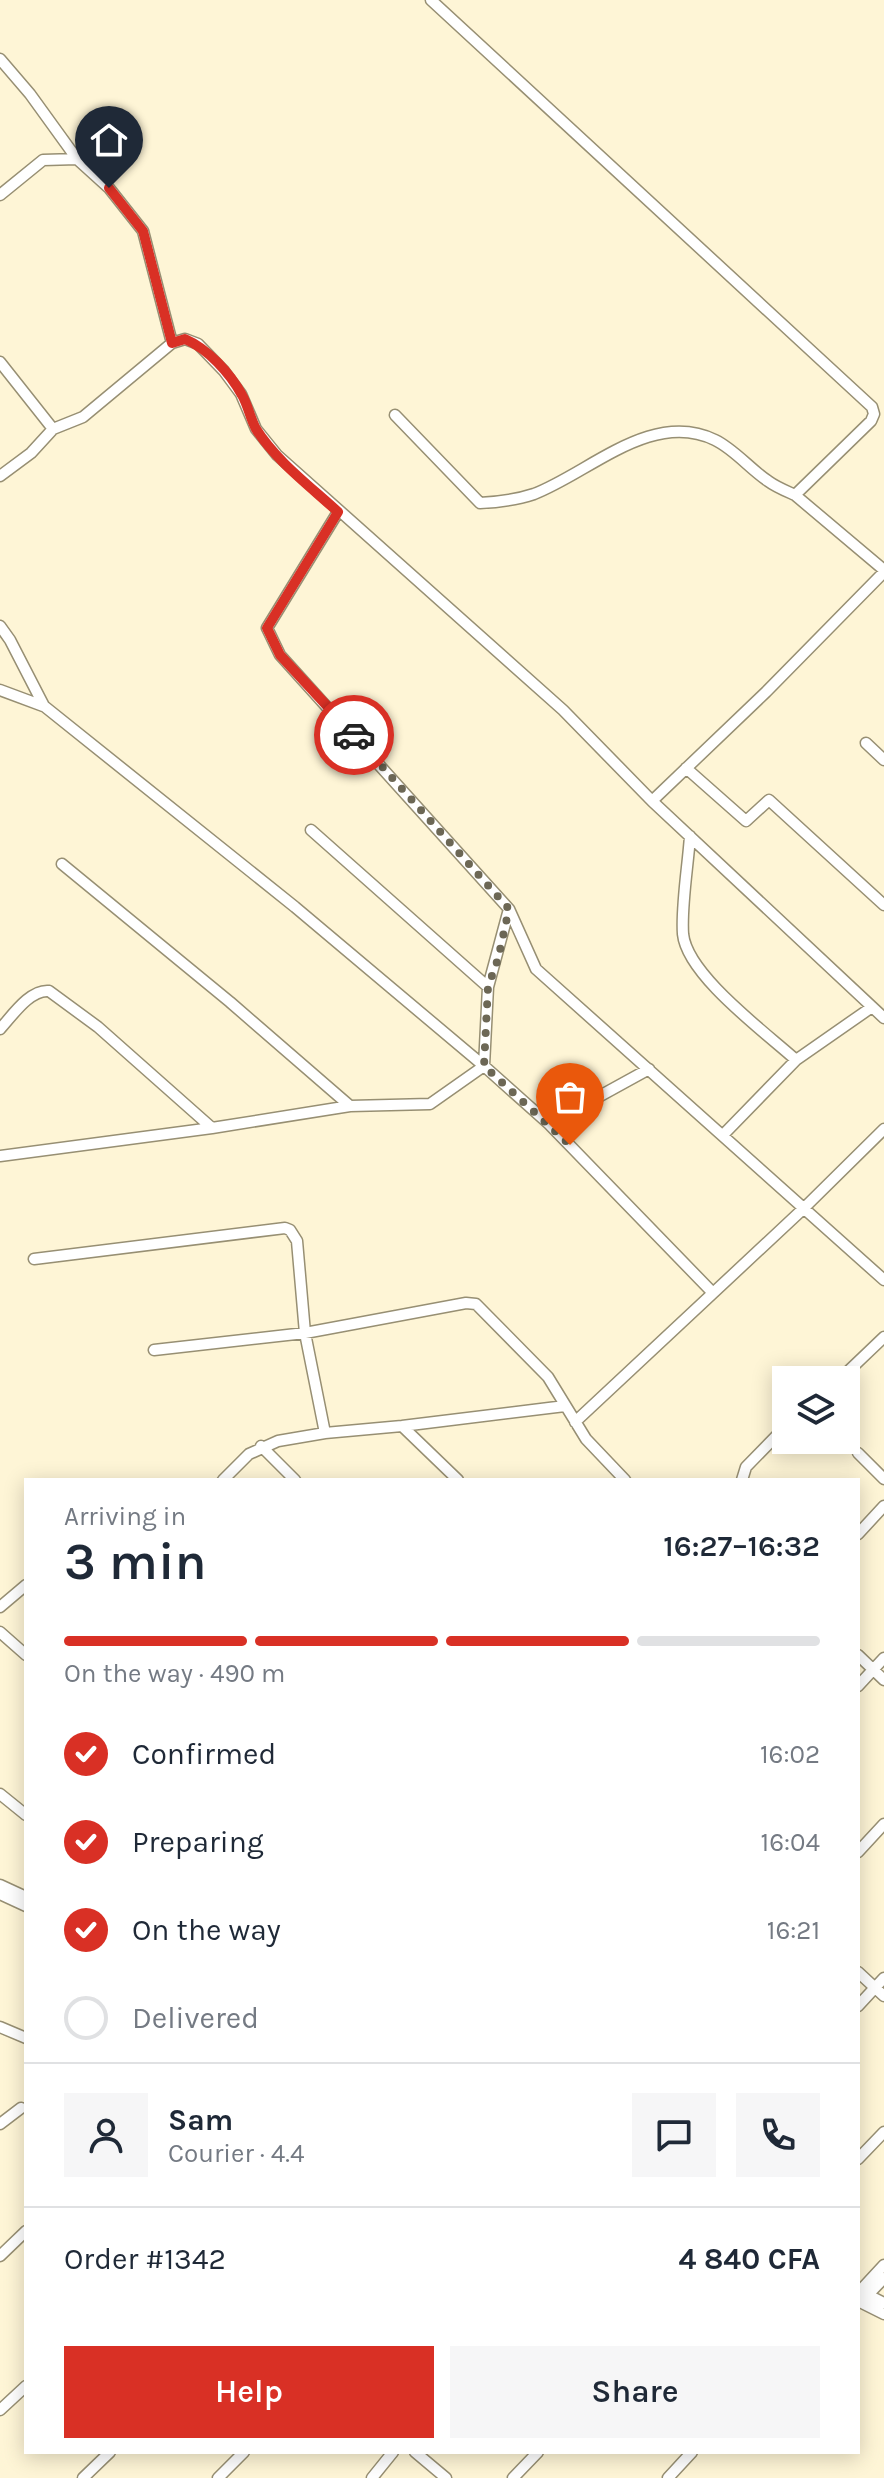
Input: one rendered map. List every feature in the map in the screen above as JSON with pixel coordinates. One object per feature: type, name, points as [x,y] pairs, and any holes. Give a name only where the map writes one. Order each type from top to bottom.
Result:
[{"type":"street","points":[[439,2],[872,407],[871,421]]},
{"type":"street","points":[[0,59],[30,94],[77,159],[109,188],[143,231],[172,343]]},
{"type":"street","points":[[0,195],[43,160],[77,159]]},
{"type":"street","points":[[0,476],[31,453],[53,429],[83,417],[172,343],[185,339],[198,344],[241,394],[256,429],[277,455],[563,710],[652,801],[884,1018]]},
{"type":"street","points":[[0,362],[53,429]]},
{"type":"street","points":[[795,495],[884,407]]},
{"type":"street","points":[[395,415],[480,503],[513,501],[536,493],[631,443],[659,435],[689,432],[716,440],[770,483],[795,495],[884,571],[766,692],[652,801]]},
{"type":"street","points":[[338,512],[267,628],[280,655],[509,909],[536,969],[884,1280]]},
{"type":"street","points":[[0,626],[44,706]]},
{"type":"street","points":[[0,690],[44,706],[295,907],[484,1066],[549,1124],[713,1293]]},
{"type":"street","points":[[866,743],[884,760]]},
{"type":"street","points":[[686,768],[746,821],[769,800],[884,905]]},
{"type":"street","points":[[311,830],[488,987]]},
{"type":"street","points":[[690,836],[683,935],[689,957],[712,984],[796,1060]]},
{"type":"street","points":[[62,864],[230,1002],[350,1106]]},
{"type":"street","points":[[484,1066],[488,987],[509,909]]},
{"type":"street","points":[[0,1029],[34,994],[49,991],[98,1027],[212,1128]]},
{"type":"street","points":[[723,1135],[796,1060],[872,1007]]},
{"type":"street","points":[[0,1156],[350,1106],[430,1104],[484,1066]]},
{"type":"street","points":[[549,1124],[649,1069]]},
{"type":"street","points":[[575,1422],[884,1129]]},
{"type":"street","points":[[34,1259],[285,1228],[290,1230],[297,1241],[305,1333],[325,1433]]},
{"type":"street","points":[[154,1350],[305,1333],[466,1303],[476,1304],[548,1377],[586,1439],[623,1478]]},
{"type":"street","points":[[854,1366],[884,1337]]},
{"type":"street","points":[[225,1478],[261,1446],[325,1433],[565,1406]]},
{"type":"street","points":[[402,1426],[456,1478]]},
{"type":"street","points":[[743,1478],[746,1467],[772,1440]]},
{"type":"street","points":[[261,1446],[293,1478]]},
{"type":"street","points":[[859,1454],[884,1479]]},
{"type":"street","points":[[860,1532],[884,1506]]},
{"type":"street","points":[[0,1607],[24,1587]]},
{"type":"street","points":[[0,1632],[24,1653]]},
{"type":"street","points":[[860,1657],[884,1680]]},
{"type":"street","points":[[860,1684],[884,1658]]},
{"type":"street","points":[[0,1794],[24,1813]]},
{"type":"street","points":[[860,1850],[884,1824]]},
{"type":"street","points":[[0,1885],[24,1896]]},
{"type":"street","points":[[0,1894],[24,1905]]},
{"type":"street","points":[[860,1974],[884,1996]]},
{"type":"street","points":[[860,2004],[884,1978]]},
{"type":"street","points":[[0,2027],[24,2037]]},
{"type":"street","points":[[0,2124],[21,2108]]},
{"type":"street","points":[[860,2157],[884,2132]]},
{"type":"street","points":[[0,2256],[24,2236]]},
{"type":"street","points":[[860,2296],[884,2265]]},
{"type":"street","points":[[860,2296],[884,2278]]},
{"type":"street","points":[[860,2296],[884,2303]]},
{"type":"street","points":[[860,2296],[884,2314]]},
{"type":"street","points":[[0,2410],[24,2388]]},
{"type":"street","points":[[83,2478],[108,2454]]},
{"type":"street","points":[[218,2478],[242,2454]]},
{"type":"street","points":[[372,2478],[391,2454]]},
{"type":"street","points":[[417,2454],[446,2478]]},
{"type":"street","points":[[513,2478],[536,2454]]},
{"type":"street","points":[[668,2478],[690,2454]]},
{"type":"way so far","points":[[354,735],[509,909],[488,987],[484,1066],[570,1145]]},
{"type":"route","points":[[109,188],[143,231],[172,343],[185,339],[198,344],[241,394],[256,429],[277,455],[338,512],[267,628],[280,655],[354,735]]}]
